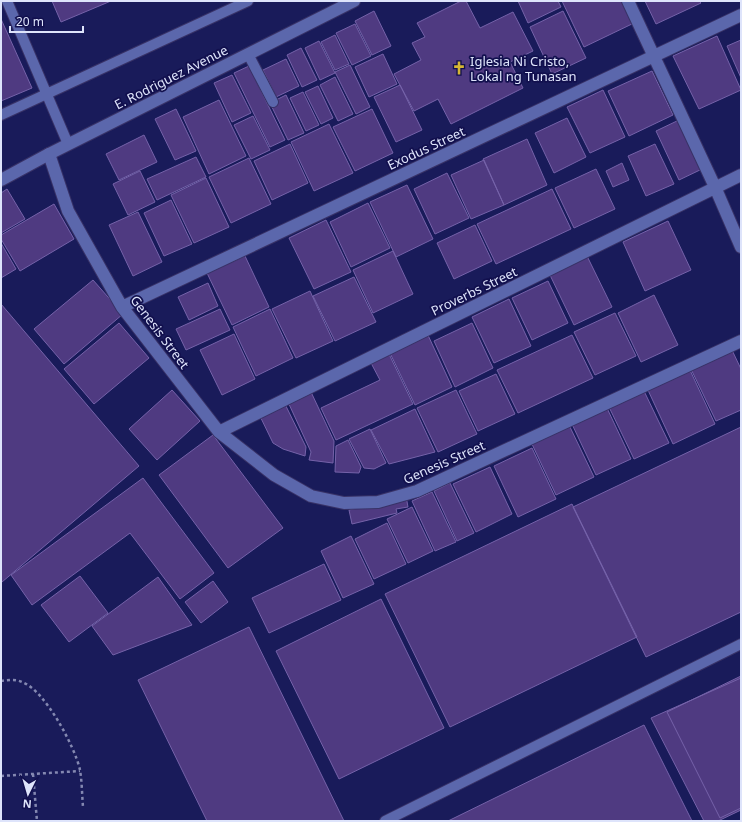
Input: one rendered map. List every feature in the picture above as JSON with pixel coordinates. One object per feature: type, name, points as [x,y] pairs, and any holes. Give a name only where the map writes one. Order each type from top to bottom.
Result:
[{"type":"street","name":"E. Rodriguez Avenue","points":[[1,180],[48,154],[354,1]]},
{"type":"street","points":[[628,1],[715,187],[741,247]]},
{"type":"street","name":"Exodus Street","points":[[122,307],[741,15]]},
{"type":"street","name":"Genesis Street","points":[[48,154],[68,211],[122,307],[219,432],[274,475],[311,496],[344,503],[378,502],[416,491],[741,341]]},
{"type":"street","name":"Proverbs Street","points":[[219,432],[741,175]]},
{"type":"lane","points":[[7,1],[68,144]]},
{"type":"lane","points":[[1,115],[248,1]]},
{"type":"lane","points":[[248,54],[273,102]]},
{"type":"lane","points":[[385,821],[741,644]]},
{"type":"path","points":[[1,681],[12,680],[23,682],[38,694],[65,733],[80,771],[83,807]]},
{"type":"path","points":[[1,776],[80,771]]},
{"type":"path","points":[[33,774],[37,821]]},
{"type":"building","points":[[52,1],[111,1],[61,22]]},
{"type":"building","name":"Iglesia Ni Cristo, Lokal ng Tunasan","points":[[461,1],[466,1],[480,28],[513,12],[533,51],[510,62],[523,88],[451,124],[438,99],[414,111],[394,74],[421,60],[412,43],[425,37],[417,23]]},
{"type":"building","points":[[518,1],[558,1],[561,7],[528,23]]},
{"type":"building","points":[[562,1],[623,1],[634,23],[584,47]]},
{"type":"building","points":[[645,1],[699,1],[701,3],[656,24]]},
{"type":"building","points":[[374,11],[391,46],[372,55],[355,21]]},
{"type":"building","points":[[563,11],[586,58],[552,74],[530,27]]},
{"type":"building","points":[[1,19],[32,88],[1,101]]},
{"type":"building","points":[[355,24],[371,56],[352,65],[336,33]]},
{"type":"building","points":[[335,35],[349,64],[335,70],[321,42]]},
{"type":"building","points":[[717,36],[741,90],[699,109],[673,56]]},
{"type":"building","points":[[741,40],[741,78],[727,46]]},
{"type":"building","points":[[319,41],[335,73],[320,80],[305,48]]},
{"type":"building","points":[[301,48],[317,80],[302,87],[287,55]]},
{"type":"building","points":[[383,54],[397,84],[369,97],[355,67]]},
{"type":"building","points":[[286,59],[299,86],[276,97],[263,70]]},
{"type":"building","points":[[350,65],[370,107],[356,114],[335,72]]},
{"type":"building","points":[[249,66],[285,140],[270,147],[234,73]]},
{"type":"building","points":[[652,71],[673,115],[629,136],[608,91]]},
{"type":"building","points":[[232,75],[251,113],[232,122],[214,83]]},
{"type":"building","points":[[335,77],[353,114],[338,121],[320,85]]},
{"type":"building","points":[[400,85],[422,130],[396,142],[374,97]]},
{"type":"building","points":[[318,86],[333,118],[321,124],[305,92]]},
{"type":"building","points":[[603,90],[625,137],[590,153],[567,107]]},
{"type":"building","points":[[303,92],[319,125],[306,131],[290,98]]},
{"type":"building","points":[[286,95],[304,133],[288,140],[270,103]]},
{"type":"building","points":[[219,100],[246,156],[209,174],[183,117]]},
{"type":"building","points":[[176,109],[196,151],[175,160],[155,119]]},
{"type":"building","points":[[372,109],[393,153],[355,171],[333,127]]},
{"type":"building","points":[[253,116],[270,150],[251,159],[234,125]]},
{"type":"building","points":[[567,118],[586,157],[554,173],[535,133]]},
{"type":"building","points":[[679,120],[702,169],[679,180],[656,131]]},
{"type":"building","points":[[329,124],[353,173],[314,191],[291,142]]},
{"type":"building","points":[[144,135],[157,162],[119,180],[106,154]]},
{"type":"building","points":[[527,139],[547,185],[504,205],[483,159]]},
{"type":"building","points":[[290,144],[308,183],[272,200],[254,161]]},
{"type":"building","points":[[655,144],[674,184],[646,196],[628,156]]},
{"type":"building","points":[[196,157],[206,177],[157,200],[147,179]]},
{"type":"building","points":[[249,158],[271,204],[231,223],[209,177]]},
{"type":"building","points":[[484,160],[504,205],[471,219],[451,175]]},
{"type":"building","points":[[622,163],[629,180],[613,187],[606,171]]},
{"type":"building","points":[[596,169],[615,209],[574,228],[555,188]]},
{"type":"building","points":[[140,171],[155,202],[128,215],[113,184]]},
{"type":"building","points":[[447,173],[469,218],[435,234],[414,189]]},
{"type":"building","points":[[206,178],[229,227],[194,243],[171,195]]},
{"type":"building","points":[[407,185],[433,239],[396,257],[370,202]]},
{"type":"building","points":[[7,189],[25,219],[1,233],[1,193]]},
{"type":"building","points":[[552,189],[571,229],[496,264],[477,224]]},
{"type":"building","points":[[171,200],[192,244],[164,256],[144,213]]},
{"type":"building","points":[[368,203],[390,248],[351,267],[330,222]]},
{"type":"building","points":[[54,204],[74,239],[20,271],[1,239],[1,235]]},
{"type":"building","points":[[138,212],[162,262],[133,276],[109,225]]},
{"type":"building","points":[[326,220],[351,272],[314,289],[289,238]]},
{"type":"building","points":[[668,221],[691,270],[645,291],[623,242]]},
{"type":"building","points":[[475,225],[492,261],[454,279],[437,243]]},
{"type":"building","points":[[1,243],[16,269],[1,278]]},
{"type":"building","points":[[393,251],[413,294],[373,313],[353,270]]},
{"type":"building","points":[[245,256],[269,307],[232,325],[207,273]]},
{"type":"building","points":[[587,256],[612,307],[574,325],[549,273]]},
{"type":"building","points":[[354,277],[376,322],[335,341],[313,296]]},
{"type":"building","points":[[93,280],[123,314],[64,364],[34,329]]},
{"type":"building","points":[[548,281],[568,323],[532,340],[512,298]]},
{"type":"building","points":[[208,283],[218,306],[189,320],[178,297]]},
{"type":"building","points":[[310,291],[333,341],[296,358],[272,309]]},
{"type":"building","points":[[654,295],[678,345],[641,362],[618,313]]},
{"type":"building","points":[[509,299],[531,346],[494,363],[472,317]]},
{"type":"building","points":[[1,304],[139,466],[2,582],[1,580]]},
{"type":"building","points":[[220,309],[230,330],[186,350],[176,329]]},
{"type":"building","points":[[270,309],[293,358],[256,376],[233,327]]},
{"type":"building","points":[[615,313],[636,356],[595,375],[574,332]]},
{"type":"building","points":[[119,323],[149,358],[94,404],[64,369]]},
{"type":"building","points":[[472,323],[493,368],[455,387],[434,341]]},
{"type":"building","points":[[427,333],[452,387],[415,405],[389,351]]},
{"type":"building","points":[[234,334],[255,379],[222,395],[200,350]]},
{"type":"building","points":[[572,335],[593,378],[518,413],[497,370]]},
{"type":"building","points":[[731,348],[741,369],[741,410],[716,421],[690,367]]},
{"type":"building","points":[[389,354],[413,404],[336,440],[321,408],[380,380],[371,363]]},
{"type":"building","points":[[689,368],[715,424],[673,444],[647,388]]},
{"type":"building","points":[[496,374],[515,414],[478,431],[459,391]]},
{"type":"building","points":[[172,390],[200,421],[157,460],[129,429]]},
{"type":"building","points":[[456,390],[477,434],[438,452],[417,408]]},
{"type":"building","points":[[644,391],[669,443],[634,459],[609,407]]},
{"type":"building","points":[[311,392],[334,441],[333,463],[309,460],[311,452],[288,402]]},
{"type":"building","points":[[283,400],[306,447],[305,456],[283,449],[273,443],[258,412]]},
{"type":"building","points":[[606,406],[631,459],[596,475],[571,422]]},
{"type":"building","points":[[415,409],[435,452],[389,464],[371,430]]},
{"type":"building","points":[[569,425],[594,477],[556,495],[531,442]]},
{"type":"building","points":[[741,427],[741,612],[646,657],[573,507]]},
{"type":"building","points":[[370,429],[386,463],[374,469],[364,468],[349,439]]},
{"type":"building","points":[[213,435],[283,528],[228,568],[159,475]]},
{"type":"building","points":[[348,440],[361,467],[359,473],[335,472],[336,446]]},
{"type":"building","points":[[532,448],[556,499],[518,517],[494,466]]},
{"type":"building","points":[[490,467],[512,514],[476,532],[453,484]]},
{"type":"building","points":[[143,478],[214,573],[180,599],[130,533],[32,605],[11,575]]},
{"type":"building","points":[[450,483],[474,533],[457,541],[434,491]]},
{"type":"building","points":[[432,492],[456,542],[435,551],[412,501]]},
{"type":"building","points":[[406,496],[408,507],[396,509],[397,513],[352,524],[349,510]]},
{"type":"building","points":[[572,504],[637,637],[450,727],[385,594]]},
{"type":"building","points":[[412,507],[433,551],[408,563],[387,519]]},
{"type":"building","points":[[387,523],[406,564],[374,579],[355,539]]},
{"type":"building","points":[[351,536],[374,584],[343,598],[321,551]]},
{"type":"building","points":[[324,564],[341,600],[269,633],[252,598]]},
{"type":"building","points":[[80,576],[108,613],[69,642],[41,605]]},
{"type":"building","points":[[158,577],[192,625],[113,655],[92,626]]},
{"type":"building","points":[[213,581],[228,602],[201,623],[185,602]]},
{"type":"building","points":[[381,599],[444,728],[339,779],[276,651]]},
{"type":"building","points":[[249,627],[344,821],[207,821],[138,680]]},
{"type":"building","points":[[741,676],[741,808],[720,818],[667,712]]},
{"type":"building","points":[[741,678],[741,810],[718,821],[704,821],[651,718]]},
{"type":"building","points":[[644,725],[692,821],[448,821]]},
{"type":"place","name":"Iglesia Ni Cristo, Lokal ng Tunasan","points":[[459,68]]}]
